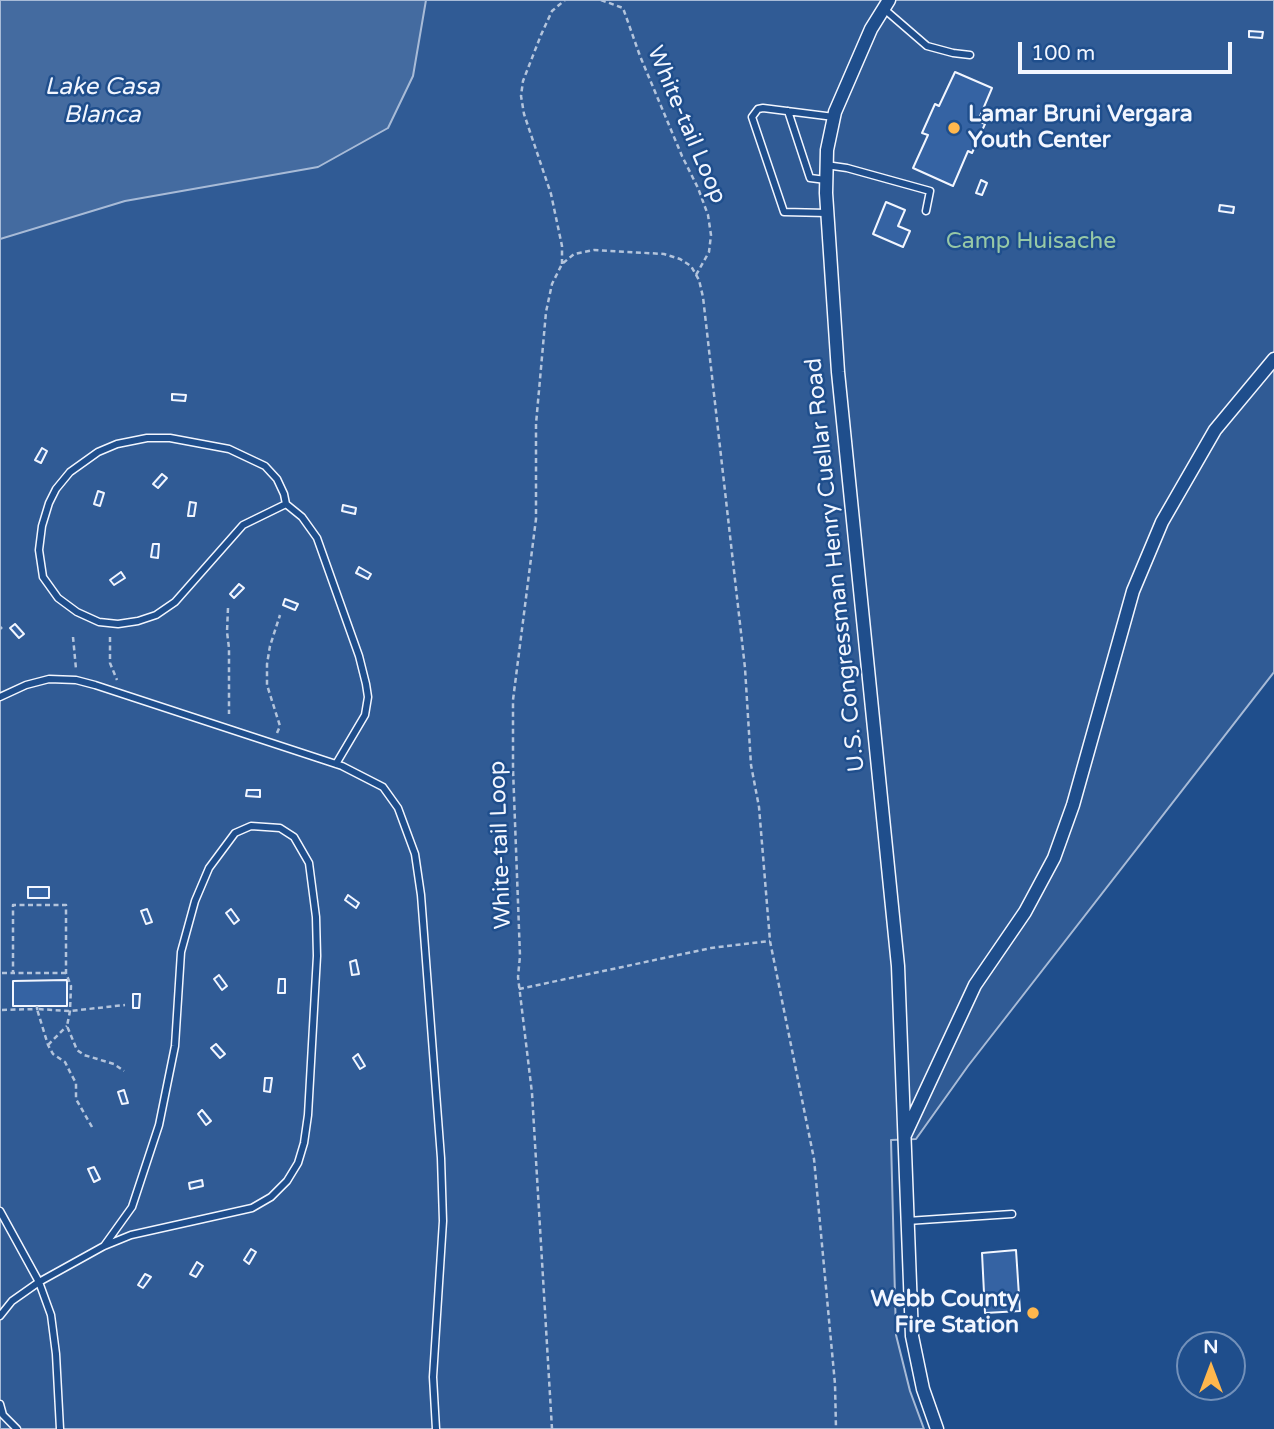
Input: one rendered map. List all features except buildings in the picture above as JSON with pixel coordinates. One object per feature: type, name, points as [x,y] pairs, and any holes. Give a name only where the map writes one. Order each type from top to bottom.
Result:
[{"type":"street","name":"U.S. Congressman Henry Cuellar Road","points":[[886,4],[854,65],[834,117],[826,165],[827,213],[838,372],[898,966],[914,1351],[923,1389],[937,1429]]},
{"type":"street","name":"U.S. Congressman Henry Cuellar Road","points":[[904,1139],[975,985],[1025,912],[1054,858],[1073,805],[1133,592],[1162,522],[1215,430],[1274,359]]},
{"type":"lane","points":[[886,4],[927,46],[970,55]]},
{"type":"lane","points":[[827,213],[784,212],[752,117],[758,109],[763,108],[834,117]]},
{"type":"lane","points":[[788,111],[810,178],[826,180]]},
{"type":"lane","points":[[826,165],[848,168],[930,191],[926,211]]},
{"type":"lane","points":[[286,504],[243,525],[176,602],[156,615],[138,621],[118,624],[99,622],[77,612],[58,598],[43,577],[39,550],[42,526],[56,489],[85,459],[117,444],[147,438],[170,438],[229,449],[265,466],[277,479],[286,504],[302,517],[317,538],[359,656],[366,684],[368,697],[365,715],[336,764]]},
{"type":"lane","points":[[0,697],[38,681],[76,680],[336,764],[372,780],[391,796],[404,821],[419,876],[442,1184],[443,1221],[433,1377],[436,1429]]},
{"type":"lane","points":[[0,1316],[12,1301],[39,1282],[104,1246],[131,1235],[252,1208],[271,1197],[287,1181],[298,1163],[308,1115],[317,956],[316,917],[309,863],[294,837],[280,828],[251,826],[235,833],[209,868],[195,901],[181,952],[175,1046],[159,1125],[132,1207],[104,1246]]},
{"type":"lane","points":[[0,1211],[46,1299],[54,1334],[60,1429]]},
{"type":"lane","points":[[907,1221],[1012,1214]]},
{"type":"lane","points":[[0,1404],[3,1415],[17,1429]]},
{"type":"path","name":"White-tail Loop","points":[[552,1429],[532,1093],[527,1036],[519,989],[513,700],[536,519],[538,381],[546,312],[552,284],[562,264],[562,246],[551,194],[524,114],[521,96],[523,81],[541,35],[552,12],[565,0]]},
{"type":"path","name":"White-tail Loop","points":[[602,0],[623,8],[640,56],[708,215],[711,235],[709,252],[696,275]]},
{"type":"path","points":[[562,264],[574,254],[594,250],[664,254],[691,266],[703,296],[745,668],[751,765],[760,807],[770,942],[814,1159],[835,1384],[836,1429]]},
{"type":"path","points":[[228,608],[229,713]]},
{"type":"path","points":[[276,736],[280,726],[267,685],[267,664],[280,615]]},
{"type":"path","points":[[73,637],[76,669]]},
{"type":"path","points":[[110,637],[110,663],[117,680]]},
{"type":"path","points":[[13,973],[13,905],[66,905],[66,973],[71,986],[71,1011],[67,1026],[48,1045]]},
{"type":"path","points":[[519,989],[567,981],[712,948],[770,942]]},
{"type":"path","points":[[2,973],[66,973]]},
{"type":"path","points":[[39,973],[39,979]]},
{"type":"path","points":[[2,1010],[37,1008],[71,1011],[125,1005]]},
{"type":"path","points":[[37,1008],[48,1045],[53,1054],[65,1062],[76,1083],[76,1099],[92,1127]]},
{"type":"path","points":[[67,1026],[77,1050],[84,1055],[114,1064],[124,1071]]},
{"type":"green space","name":"Camp Huisache","points":[[0,0],[1274,0],[1274,672],[968,1066],[916,1139],[891,1140],[896,1335],[910,1391],[924,1429],[0,1429]]},
{"type":"water","name":"Lake Casa Blanca","points":[[0,0],[426,0],[413,76],[388,128],[318,167],[125,201],[0,239]]},
{"type":"place","name":"Lamar Bruni Vergara Youth Center","points":[[954,128]]},
{"type":"place","name":"Webb County Fire Station","points":[[1033,1313]]}]
